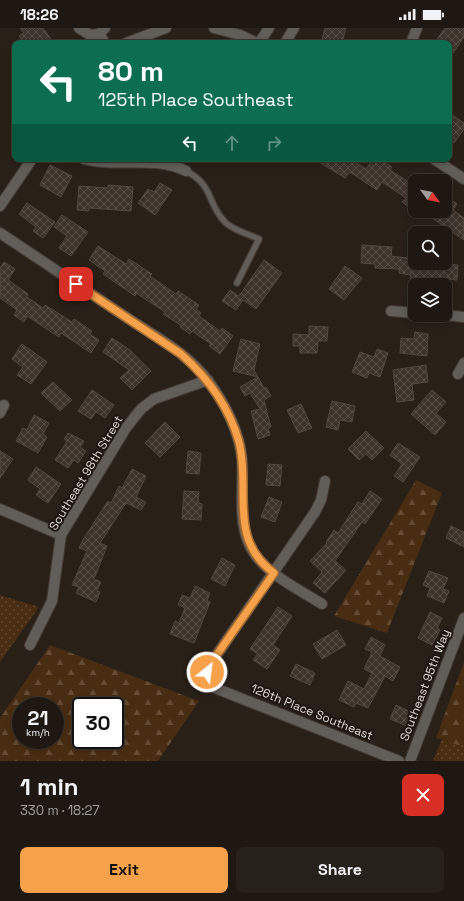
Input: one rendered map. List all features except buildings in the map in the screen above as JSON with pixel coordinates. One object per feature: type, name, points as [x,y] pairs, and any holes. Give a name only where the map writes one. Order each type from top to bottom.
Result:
[{"type":"street","points":[[79,28],[90,35],[102,31]]},
{"type":"street","points":[[134,40],[166,28]]},
{"type":"street","points":[[214,28],[240,35],[251,40]]},
{"type":"street","points":[[260,40],[269,28]]},
{"type":"street","points":[[287,40],[294,28]]},
{"type":"street","points":[[412,40],[417,28]]},
{"type":"street","points":[[0,206],[30,162]]},
{"type":"street","points":[[99,162],[167,164],[186,170]]},
{"type":"street","points":[[439,162],[463,175]]},
{"type":"street","points":[[0,233],[181,354],[208,380],[228,414],[239,443],[242,459],[242,505],[244,524],[255,555],[263,565],[322,604]]},
{"type":"street","points":[[391,311],[408,312]]},
{"type":"street","points":[[452,316],[464,317]]},
{"type":"street","points":[[458,374],[464,363]]},
{"type":"street","name":"Southeast 98th Street","points":[[30,645],[52,601],[61,535],[126,428],[141,409],[154,400],[208,380]]},
{"type":"street","points":[[274,573],[315,512],[321,500],[325,481]]},
{"type":"street","points":[[0,509],[61,535]]},
{"type":"street","name":"126th Place Southeast","points":[[274,573],[209,666],[207,672],[211,684],[216,688],[399,761]]},
{"type":"street","name":"Southeast 95th Way","points":[[410,761],[464,618]]},
{"type":"lane","points":[[186,170],[197,176],[205,185],[225,223],[259,239],[237,284]]},
{"type":"green space","points":[[416,480],[442,493],[387,633],[334,616]]},
{"type":"green space","points":[[0,595],[39,607],[0,662]]},
{"type":"green space","points":[[50,645],[199,701],[158,761],[0,761],[0,718],[12,700],[12,749],[64,749],[64,697],[14,697]]},
{"type":"green space","points":[[464,662],[464,738],[461,746],[436,738]]},
{"type":"green space","points":[[464,686],[464,761],[433,761]]},
{"type":"route","points":[[76,284],[181,354],[195,366],[208,380],[222,400],[234,425],[242,459],[242,505],[244,524],[255,555],[263,565],[274,573],[209,666],[207,672]]}]
